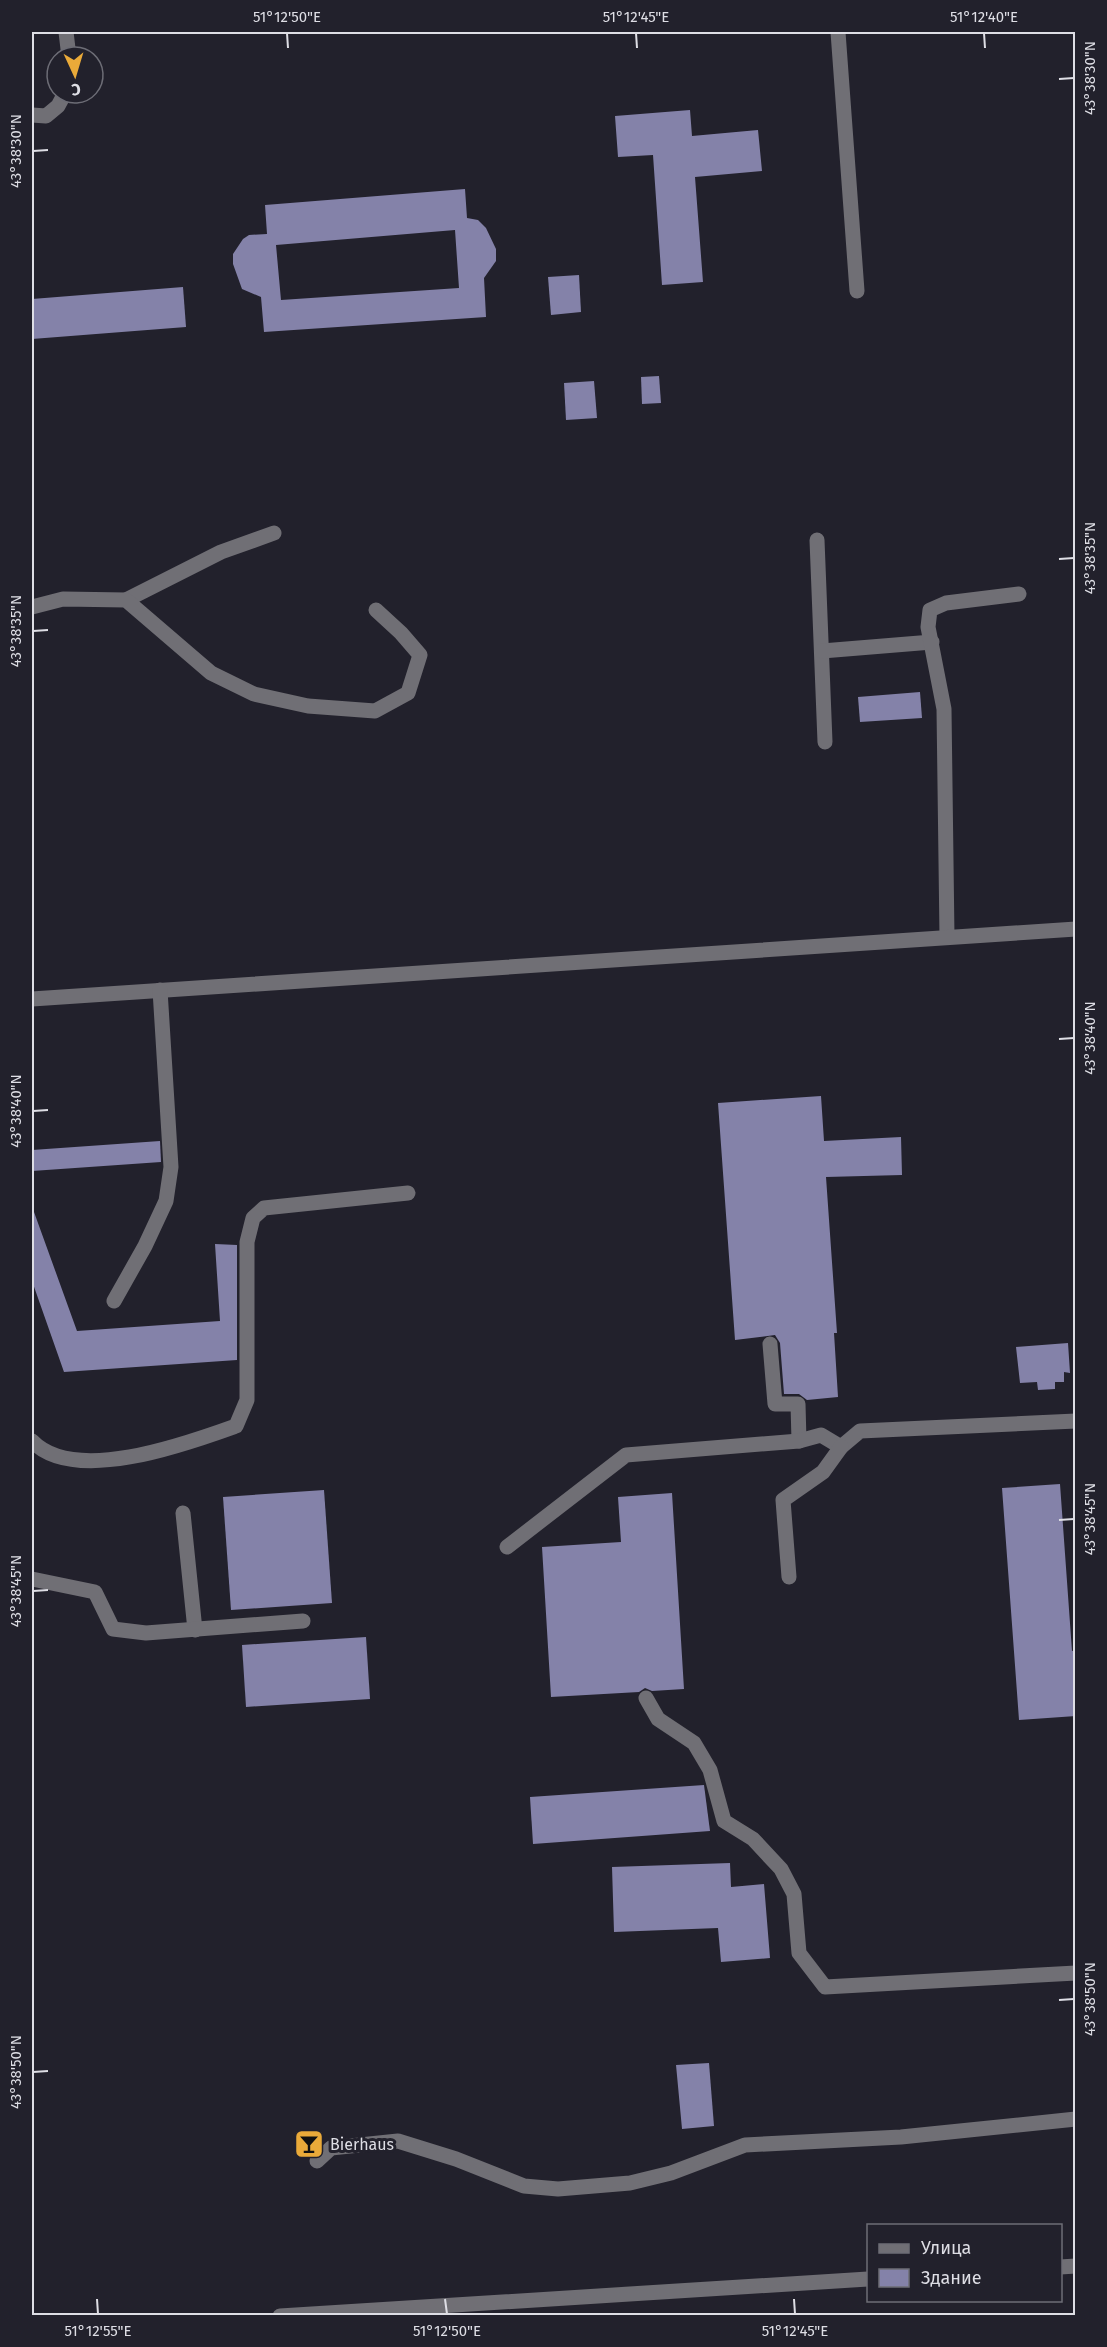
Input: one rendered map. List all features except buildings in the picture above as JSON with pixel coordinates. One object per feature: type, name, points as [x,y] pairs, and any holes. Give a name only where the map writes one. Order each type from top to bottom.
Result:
[{"type":"street","points":[[838,32],[857,291]]},
{"type":"street","points":[[32,115],[46,117],[59,105]]},
{"type":"street","points":[[32,607],[63,599],[126,600],[221,552],[274,533]]},
{"type":"street","points":[[817,540],[825,742]]},
{"type":"street","points":[[947,937],[944,709],[928,627],[930,610],[945,603],[1019,594]]},
{"type":"street","points":[[126,600],[211,673],[254,694],[308,706],[375,711],[408,693],[420,655],[402,633],[376,610]]},
{"type":"street","points":[[822,651],[932,642]]},
{"type":"street","points":[[32,999],[1076,928]]},
{"type":"street","points":[[114,1301],[145,1246],[166,1201],[168,1190],[171,1167],[160,990]]},
{"type":"street","points":[[32,1441],[57,1458],[79,1461],[113,1460],[201,1438],[236,1426],[247,1400],[247,1242],[253,1218],[264,1208],[408,1193]]},
{"type":"street","points":[[770,1344],[775,1404],[798,1404],[800,1440]]},
{"type":"street","points":[[789,1577],[783,1500],[823,1472],[841,1447],[860,1431],[1076,1421]]},
{"type":"street","points":[[507,1547],[626,1455],[800,1440],[821,1434],[841,1447]]},
{"type":"street","points":[[183,1513],[195,1630]]},
{"type":"street","points":[[32,1579],[95,1592],[113,1629],[146,1634],[303,1622]]},
{"type":"street","points":[[646,1698],[658,1719],[694,1743],[710,1770],[724,1821],[753,1839],[781,1869],[794,1894],[799,1953],[825,1987],[1076,1973]]},
{"type":"street","points":[[316,2161],[331,2148],[398,2141],[456,2159],[524,2186],[558,2189],[630,2183],[671,2174],[745,2145],[901,2137],[1076,2119]]},
{"type":"street","points":[[280,2316],[867,2278]]},
{"type":"place","name":"Bierhaus","points":[[309,2144]]}]
